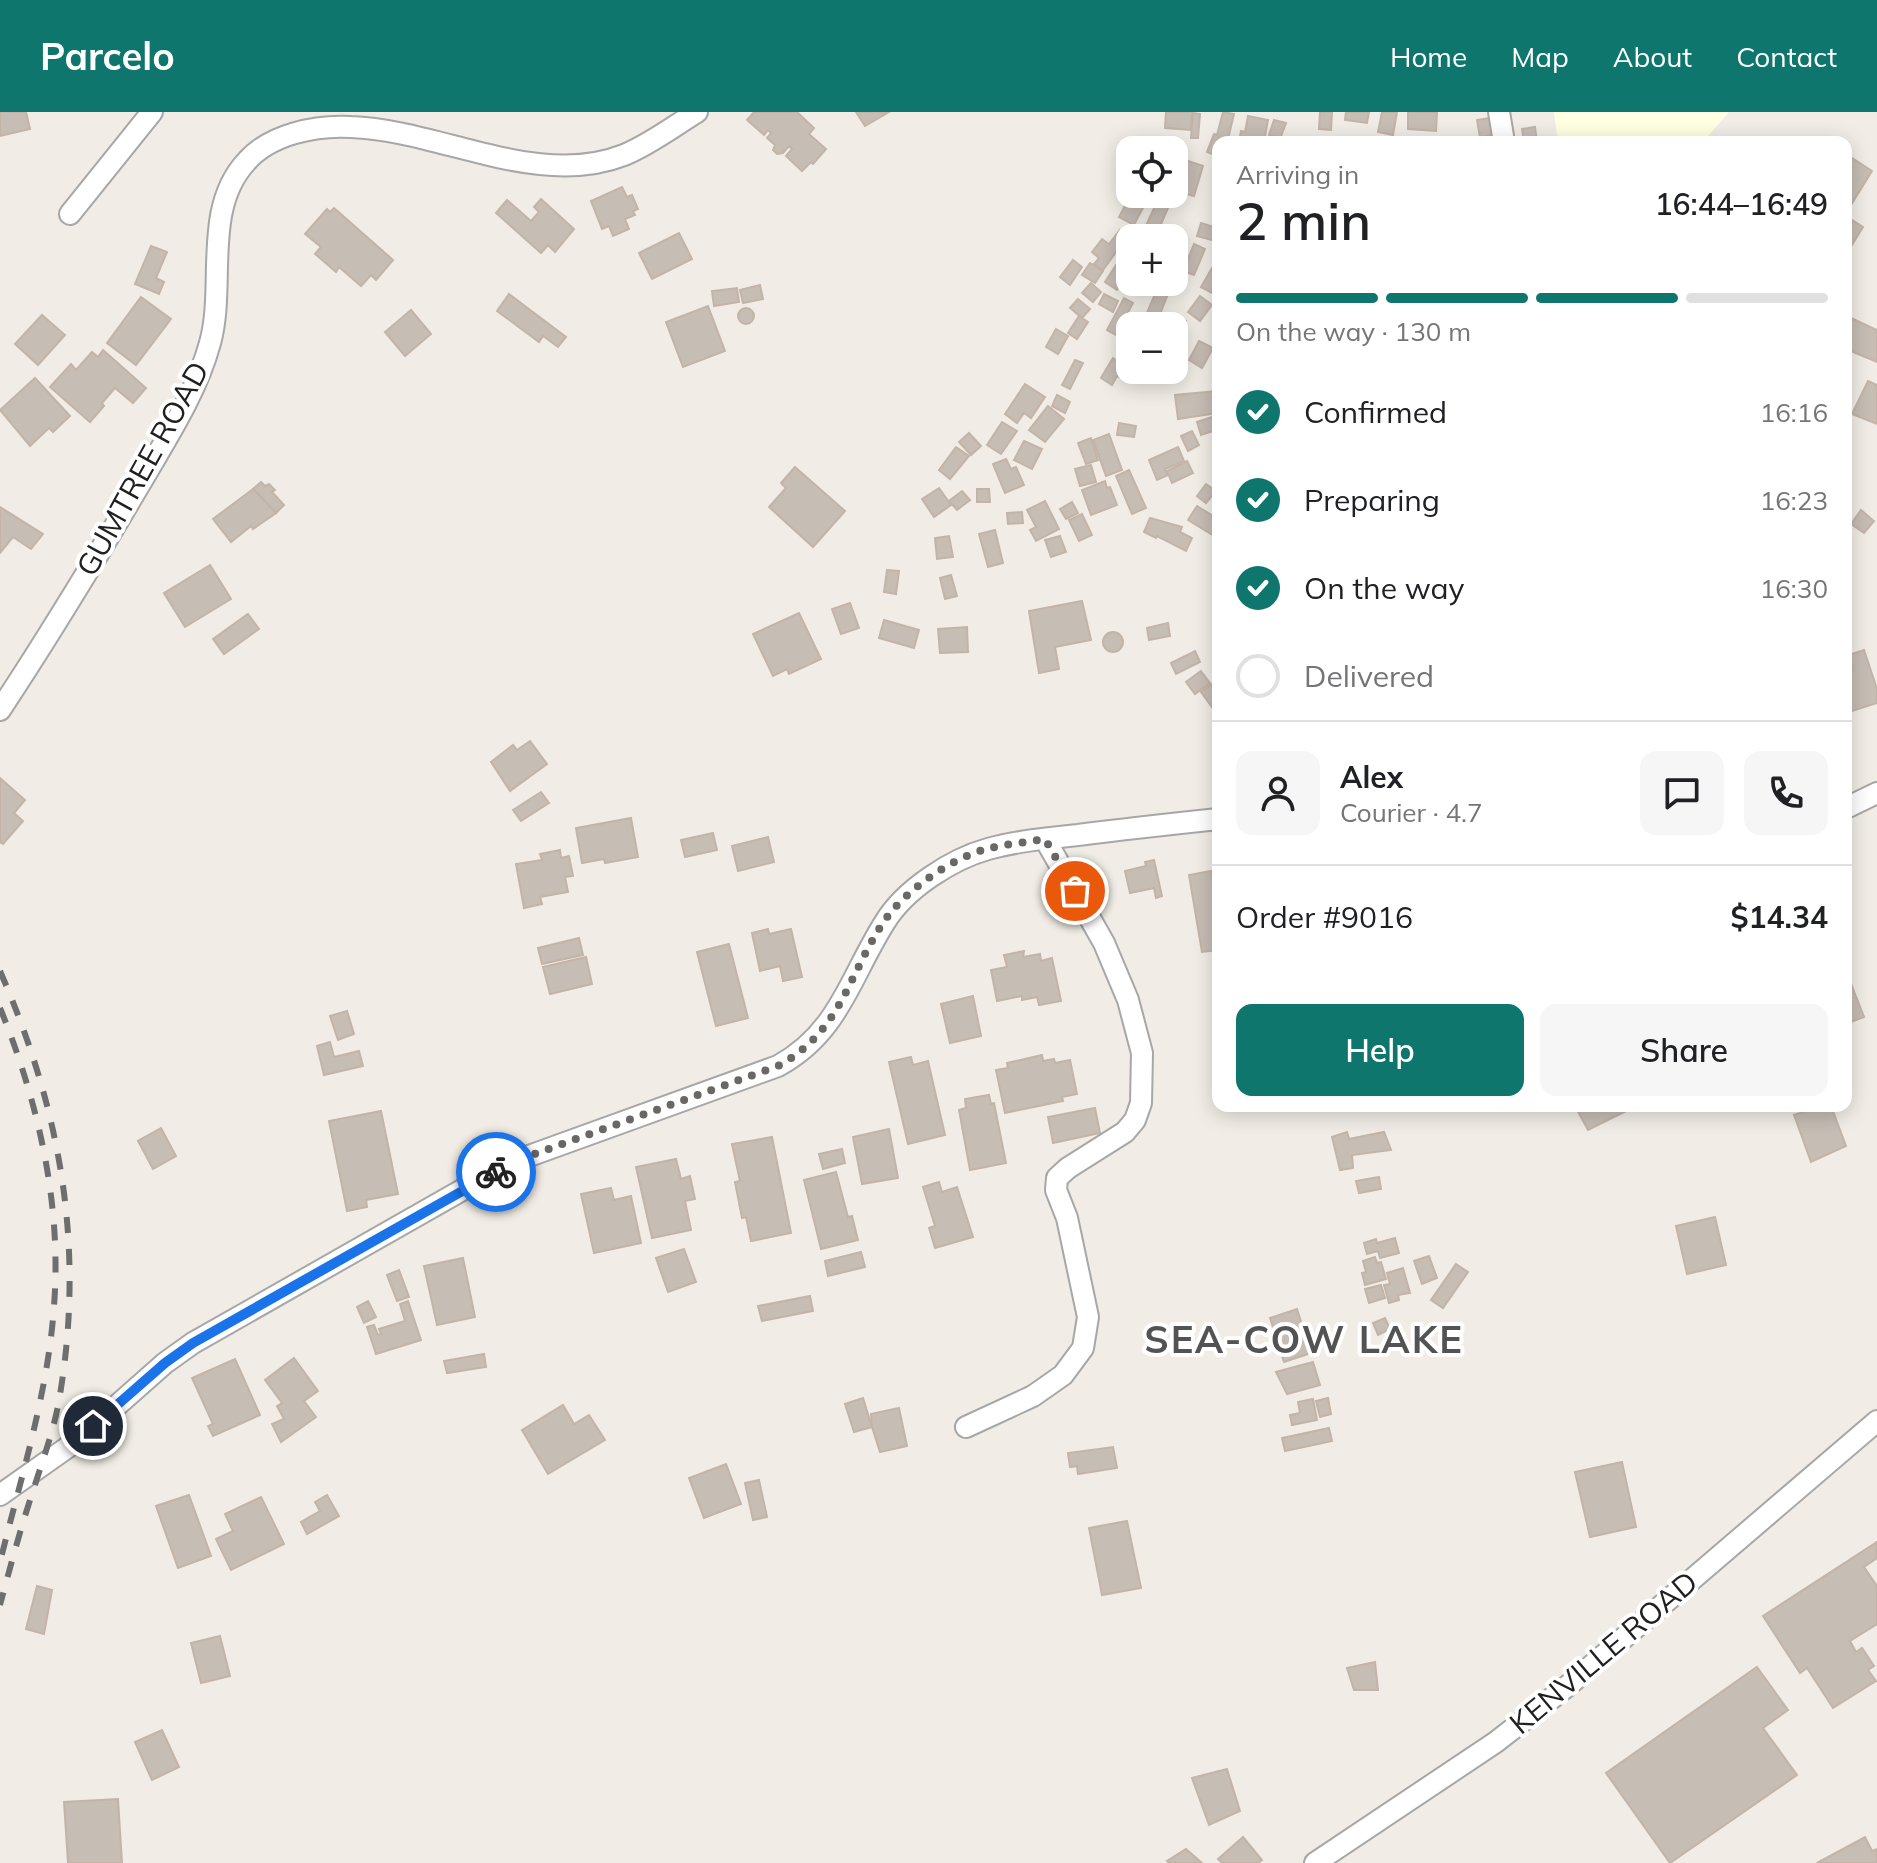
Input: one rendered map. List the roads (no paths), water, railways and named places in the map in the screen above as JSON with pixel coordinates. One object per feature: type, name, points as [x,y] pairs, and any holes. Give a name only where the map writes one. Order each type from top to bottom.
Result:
[{"type":"street","points":[[70,214],[152,112]]},
{"type":"street","name":"GUMTREE ROAD","points":[[0,710],[64,612],[188,399],[210,343],[215,320],[217,259],[224,204],[244,163],[263,146],[299,132],[337,126],[370,127],[481,153],[565,166],[596,163],[626,155],[697,112]]},
{"type":"street","points":[[1499,112],[1503,136]]},
{"type":"street","points":[[1852,805],[1877,793]]},
{"type":"street","points":[[0,1495],[78,1440],[165,1363],[193,1343],[478,1181],[529,1156],[778,1066],[796,1056],[822,1032],[888,917],[939,870],[987,849],[1045,839],[1212,820]]},
{"type":"street","points":[[966,1427],[1033,1396],[1063,1375],[1083,1348],[1088,1317],[1067,1218],[1056,1190],[1057,1178],[1125,1132],[1135,1120],[1141,1103],[1142,1053],[1128,1000],[1104,943],[1045,839]]},
{"type":"street","name":"KENVILLE ROAD","points":[[1315,1863],[1496,1742],[1547,1702],[1877,1421]]},
{"type":"railway","points":[[0,971],[39,1077],[53,1130],[63,1184],[69,1293],[66,1349],[56,1417],[0,1605]]},
{"type":"railway","points":[[0,1008],[36,1116],[50,1191],[56,1268],[46,1371],[0,1562]]},
{"type":"district","name":"SEA-COW LAKE","points":[[1304,1340]]}]
